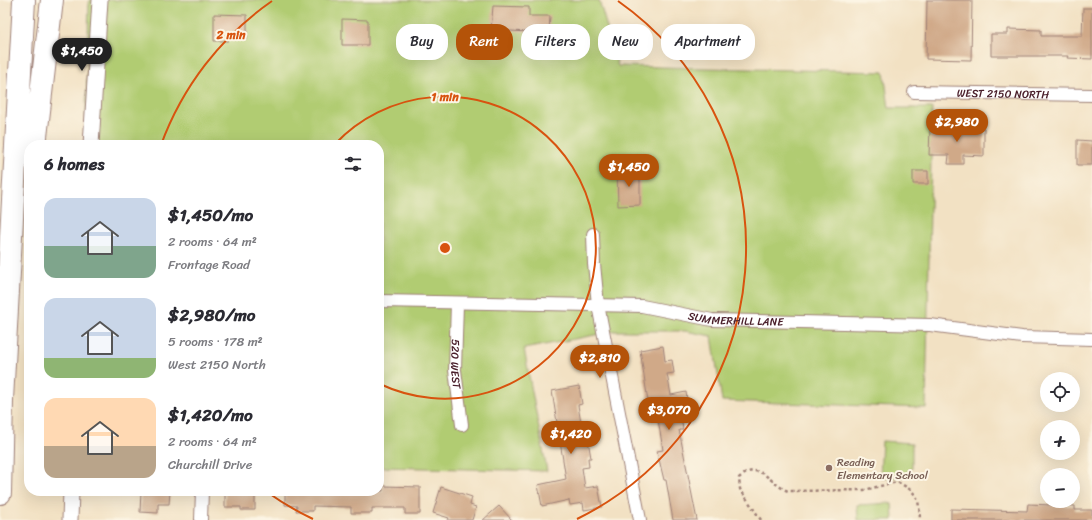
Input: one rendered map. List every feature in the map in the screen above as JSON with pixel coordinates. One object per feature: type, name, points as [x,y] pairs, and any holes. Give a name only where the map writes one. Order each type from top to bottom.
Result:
[{"type":"highway","points":[[0,493],[2,400],[24,0]]},
{"type":"highway","points":[[35,140],[52,0]]},
{"type":"highway","points":[[2,400],[24,227]]},
{"type":"street","points":[[91,140],[100,0]]},
{"type":"street","name":"WEST 2150 NORTH","points":[[914,92],[1092,94]]},
{"type":"street","points":[[593,234],[598,305],[640,520]]},
{"type":"street","name":"SUMMERHILL LANE","points":[[384,301],[642,306],[712,320],[930,325],[1022,337],[1092,339]]},
{"type":"street","name":"520 WEST","points":[[457,303],[455,370],[462,425]]},
{"type":"street","points":[[70,520],[71,496]]},
{"type":"street","points":[[201,520],[202,496]]},
{"type":"path","points":[[761,520],[740,489],[739,478],[747,471],[758,470],[768,476],[778,487],[788,491],[864,490],[897,482],[916,494],[919,502],[920,520]]},
{"type":"green space","points":[[89,0],[599,0],[606,24],[598,24],[598,60],[616,60],[618,66],[884,72],[889,108],[932,108],[926,408],[722,401],[712,336],[685,331],[615,331],[524,349],[547,471],[384,467],[384,140],[85,140]]},
{"type":"green space","points":[[882,441],[912,443],[912,468],[901,478],[880,477]]},
{"type":"green space","points":[[892,503],[893,520],[858,520],[857,505]]},
{"type":"building","points":[[927,0],[972,0],[971,60],[926,59]]},
{"type":"building","points":[[493,6],[529,7],[529,16],[550,16],[550,24],[521,24],[521,32],[513,31],[513,24],[492,24]]},
{"type":"building","points":[[1083,8],[1092,8],[1092,59],[1067,58],[1068,56],[991,56],[991,34],[1008,34],[1008,29],[1041,30],[1041,36],[1082,36]]},
{"type":"building","points":[[214,14],[247,15],[247,38],[228,38],[228,41],[214,41]]},
{"type":"building","points":[[342,19],[368,20],[368,45],[342,45]]},
{"type":"building","points":[[930,127],[984,128],[984,156],[963,155],[963,164],[948,164],[949,155],[929,155]]},
{"type":"building","points":[[1077,140],[1092,141],[1092,165],[1077,165]]},
{"type":"building","points":[[617,170],[640,170],[640,205],[618,206]]},
{"type":"building","points":[[913,171],[928,171],[928,184],[913,184]]},
{"type":"building","points":[[663,346],[665,361],[672,360],[674,373],[667,374],[671,395],[686,392],[688,407],[680,408],[683,430],[679,430],[697,520],[673,520],[666,480],[664,480],[657,451],[663,450],[657,413],[650,414],[640,350]]},
{"type":"building","points":[[579,386],[582,404],[578,405],[582,430],[586,429],[591,458],[588,458],[589,467],[582,468],[585,488],[598,486],[602,507],[584,510],[583,503],[570,505],[569,500],[542,506],[538,485],[566,479],[552,391]]},
{"type":"building","points":[[384,486],[420,487],[420,514],[405,514],[405,508],[372,508],[372,513],[351,513],[351,507],[313,506],[313,511],[296,511],[297,506],[285,505],[285,496],[384,496]]},
{"type":"building","points":[[441,487],[472,497],[470,505],[476,507],[472,520],[448,520],[449,518],[433,513]]},
{"type":"building","points":[[141,496],[170,496],[169,504],[158,504],[158,513],[140,512]]},
{"type":"building","points":[[225,496],[255,496],[255,510],[241,510],[241,507],[225,507]]},
{"type":"building","points":[[1028,504],[1040,505],[1040,508],[1075,508],[1075,510],[1092,510],[1092,520],[951,520],[951,509],[1027,511]]},
{"type":"building","points":[[499,506],[512,520],[483,520]]},
{"type":"place","name":"Reading Elementary School","points":[[829,468]]}]
